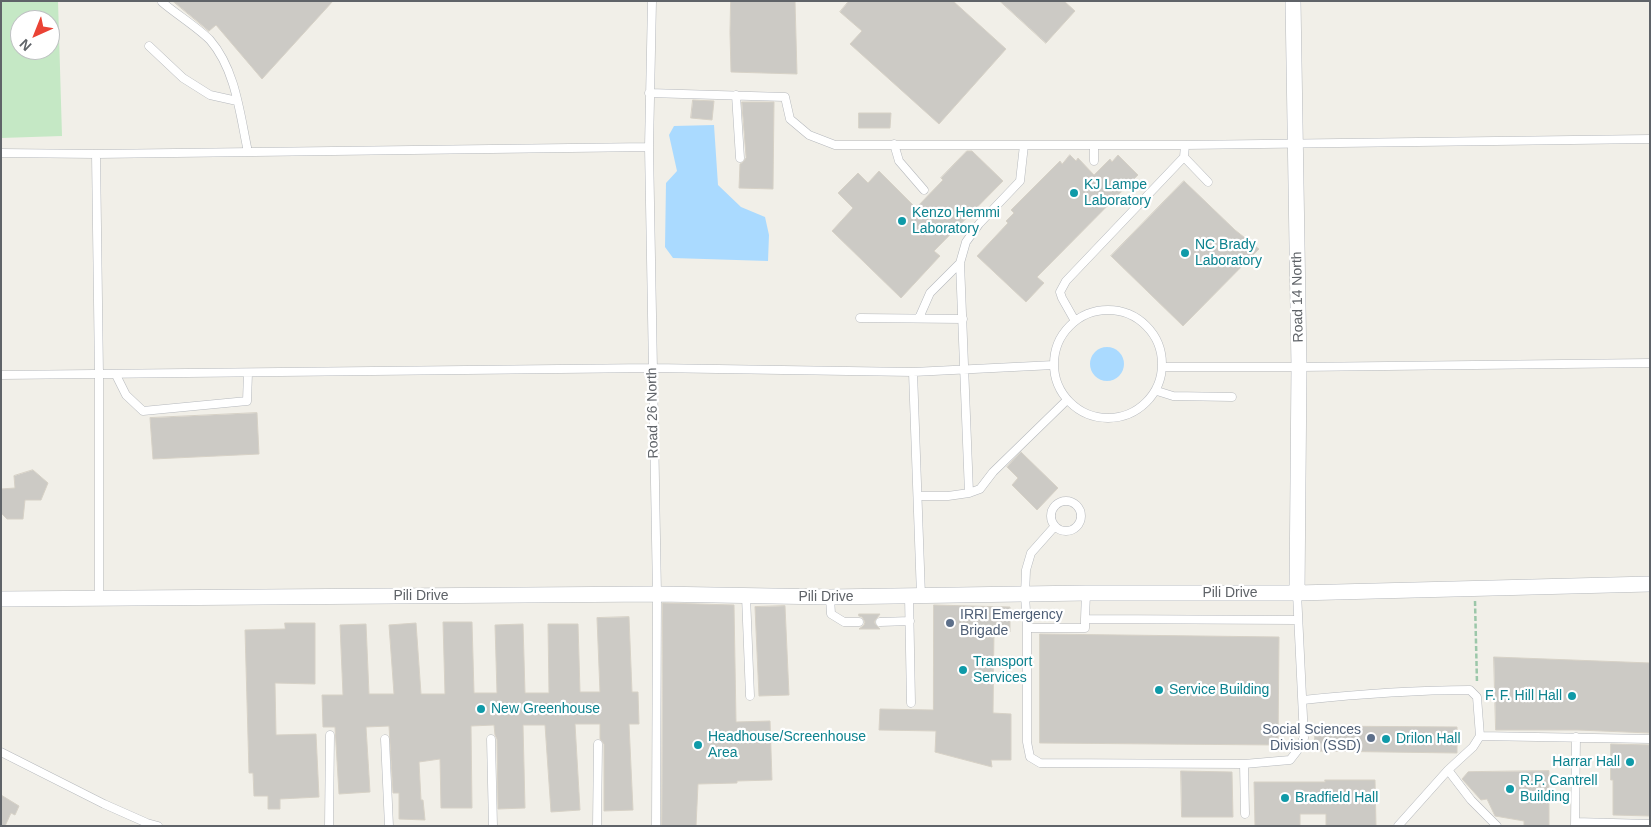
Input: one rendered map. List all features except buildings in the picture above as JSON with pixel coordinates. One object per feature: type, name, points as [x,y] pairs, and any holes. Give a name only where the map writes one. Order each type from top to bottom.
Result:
[{"type":"street","name":"Road 14 North","points":[[1293,1],[1299,367],[1297,593]]},
{"type":"street","name":"Pili Drive","points":[[1,599],[657,594],[830,597],[1086,593],[1297,593],[1650,584]]},
{"type":"lane","name":"Road 26 North","points":[[652,1],[649,147],[657,594],[656,826]]},
{"type":"lane","points":[[162,2],[209,40],[226,62],[248,152]]},
{"type":"lane","points":[[149,46],[183,78],[210,95],[237,101]]},
{"type":"lane","points":[[649,93],[785,97],[790,119],[809,135],[835,145],[1185,145],[1650,139]]},
{"type":"lane","points":[[736,96],[740,158]]},
{"type":"lane","points":[[894,144],[899,161],[924,190]]},
{"type":"lane","points":[[969,493],[960,262],[966,242],[979,224],[1020,181],[1024,145]]},
{"type":"lane","points":[[1094,145],[1094,161]]},
{"type":"lane","points":[[1075,321],[1060,292],[1066,281],[1184,156],[1185,145]]},
{"type":"lane","points":[[1,153],[96,154],[649,147]]},
{"type":"lane","points":[[96,154],[99,375],[98,597]]},
{"type":"lane","points":[[1184,156],[1208,182]]},
{"type":"lane","points":[[919,318],[930,293],[960,262]]},
{"type":"lane","points":[[1108,309],[1126,312],[1141,320],[1154,333],[1161,350],[1163,367],[1156,391],[1146,404],[1131,414],[1114,418],[1097,418],[1081,411],[1068,400],[1060,390],[1054,365],[1056,348],[1063,333],[1075,321],[1090,312],[1108,309]]},
{"type":"lane","points":[[860,318],[963,319]]},
{"type":"lane","points":[[1163,367],[1650,362]]},
{"type":"lane","points":[[1,375],[652,368],[914,372],[1054,365]]},
{"type":"lane","points":[[911,703],[910,621],[915,596],[918,496],[914,372]]},
{"type":"lane","points":[[116,375],[126,396],[143,411],[247,401],[248,373]]},
{"type":"lane","points":[[1156,391],[1173,396],[1232,396]]},
{"type":"lane","points":[[918,496],[969,493],[980,489],[993,472],[1068,400]]},
{"type":"lane","points":[[1055,526],[1031,553],[1026,570],[1027,742],[1030,757],[1040,763],[1244,764],[1290,760],[1297,752],[1304,738],[1297,593]]},
{"type":"lane","points":[[1027,628],[1085,628],[1086,593]]},
{"type":"lane","points":[[746,596],[750,696]]},
{"type":"lane","points":[[830,597],[830,614],[844,622],[859,622]]},
{"type":"lane","points":[[1085,619],[1298,620]]},
{"type":"lane","points":[[880,622],[910,621]]},
{"type":"lane","points":[[1303,700],[1370,693],[1434,690],[1470,690],[1477,697],[1480,736],[1473,747],[1448,770],[1398,826]]},
{"type":"lane","points":[[329,826],[330,736]]},
{"type":"lane","points":[[1480,736],[1650,739]]},
{"type":"lane","points":[[1576,737],[1575,824],[1650,824]]},
{"type":"lane","points":[[385,739],[389,826]]},
{"type":"lane","points":[[491,739],[493,826]]},
{"type":"lane","points":[[597,826],[598,744]]},
{"type":"lane","points":[[1,752],[104,804],[158,826]]},
{"type":"lane","points":[[1244,764],[1246,814]]},
{"type":"lane","points":[[1448,770],[1471,800],[1497,826]]},
{"type":"path","points":[[1475,596],[1477,697]]},
{"type":"green space","points":[[1,1],[58,1],[58,10],[10,10],[10,60],[60,60],[62,136],[1,138]]},
{"type":"water","points":[[714,125],[718,185],[741,207],[765,217],[769,235],[768,261],[673,258],[665,247],[666,183],[677,171],[669,135],[674,126]]},
{"type":"water","points":[[1107,347],[1114,348],[1119,352],[1123,357],[1123,371],[1119,376],[1114,380],[1107,381],[1100,380],[1095,376],[1091,371],[1090,364],[1091,357],[1095,352],[1100,348]]},
{"type":"place","name":"KJ Lampe Laboratory","points":[[1074,193]]},
{"type":"place","name":"Kenzo Hemmi Laboratory","points":[[902,221]]},
{"type":"place","name":"NC Brady Laboratory","points":[[1185,253]]},
{"type":"place","name":"IRRI Emergency Brigade","points":[[950,623]]},
{"type":"place","name":"Transport Services","points":[[963,670]]},
{"type":"place","name":"Service Building","points":[[1159,690]]},
{"type":"place","name":"F. F. Hill Hall","points":[[1572,696]]},
{"type":"place","name":"New Greenhouse","points":[[481,709]]},
{"type":"place","name":"Social Sciences Division (SSD)","points":[[1371,738]]},
{"type":"place","name":"Drilon Hall","points":[[1386,739]]},
{"type":"place","name":"Headhouse/Screenhouse Area","points":[[698,745]]},
{"type":"place","name":"Harrar Hall","points":[[1630,762]]},
{"type":"place","name":"R.P. Cantrell Building","points":[[1510,789]]},
{"type":"place","name":"Bradfield Hall","points":[[1285,798]]}]
